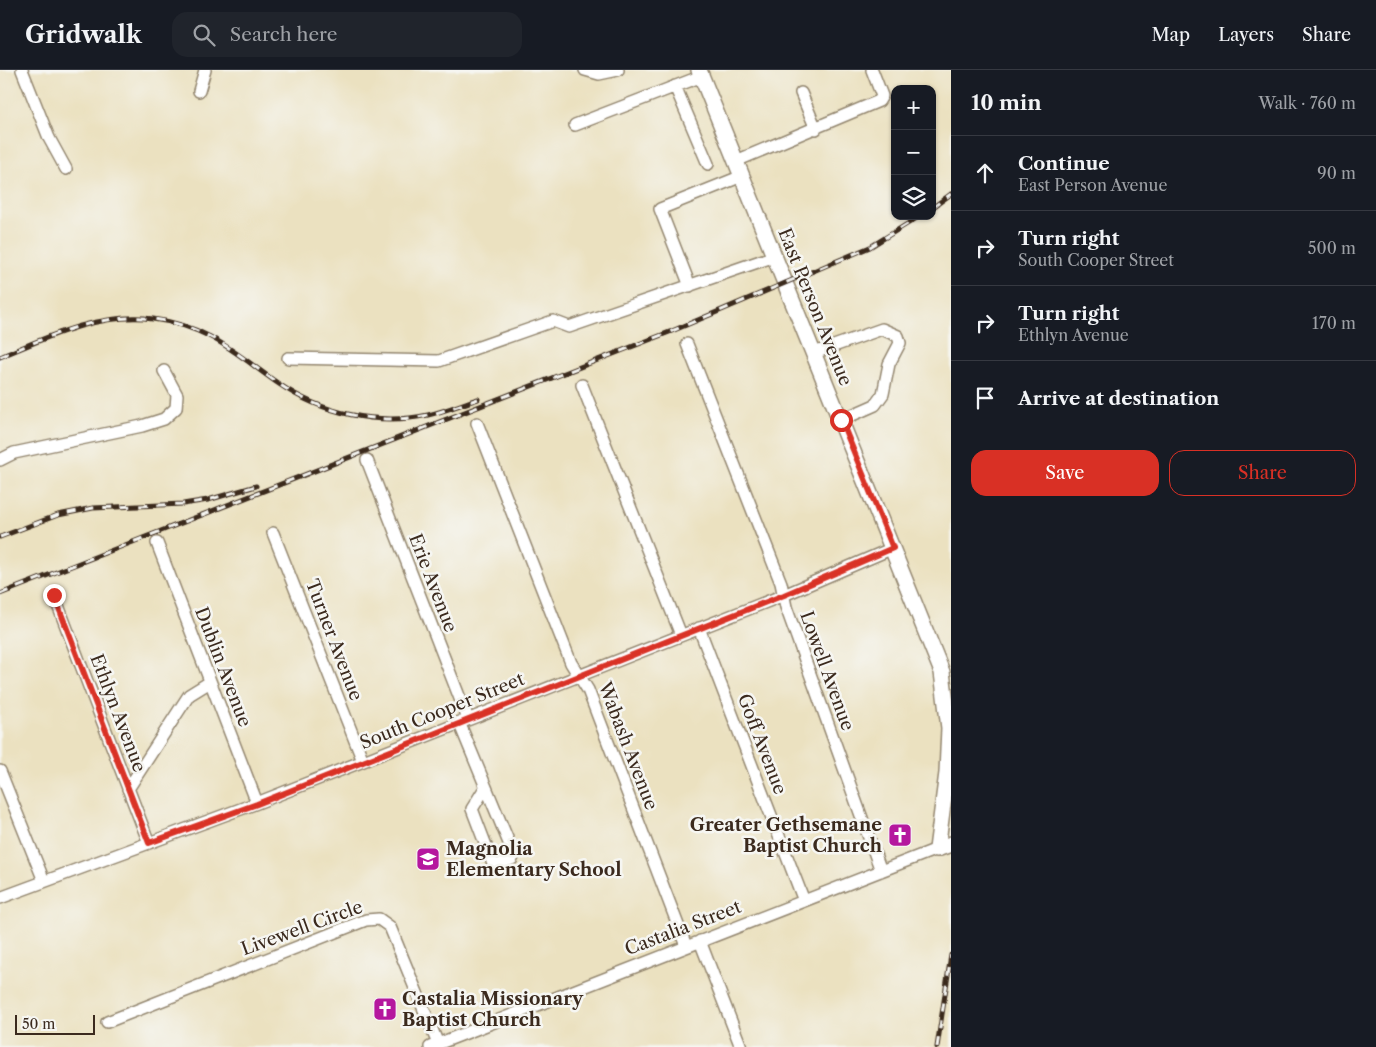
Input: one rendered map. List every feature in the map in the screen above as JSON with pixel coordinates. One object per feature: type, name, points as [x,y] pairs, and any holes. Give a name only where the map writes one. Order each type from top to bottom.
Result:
[{"type":"main road","name":"East Person Avenue","points":[[700,73],[942,672],[949,728],[944,846]]},
{"type":"street","points":[[22,70],[49,138],[66,170]]},
{"type":"street","points":[[199,91],[205,70]]},
{"type":"street","points":[[585,70],[599,74],[618,70]]},
{"type":"street","points":[[736,161],[879,101],[882,96],[872,70]]},
{"type":"street","points":[[576,125],[675,86],[700,73]]},
{"type":"street","points":[[675,86],[708,164]]},
{"type":"street","points":[[801,93],[816,129]]},
{"type":"street","points":[[690,286],[660,209],[742,176]]},
{"type":"street","points":[[288,358],[438,361],[553,321],[569,327],[775,256]]},
{"type":"street","points":[[814,353],[882,329],[898,336],[900,343],[889,364],[883,394],[875,405],[841,420]]},
{"type":"street","name":"Lowell Avenue","points":[[687,344],[782,583],[787,610],[881,871]]},
{"type":"street","points":[[0,460],[14,453],[142,426],[164,418],[176,408],[177,395],[164,371]]},
{"type":"street","points":[[582,384],[681,635]]},
{"type":"street","name":"Wabash Avenue","points":[[477,423],[571,663],[588,690],[686,946]]},
{"type":"street","name":"Erie Avenue","points":[[367,460],[463,721],[485,788],[489,790],[514,855],[512,858],[495,866],[472,809],[485,788]]},
{"type":"street","name":"Turner Avenue","points":[[273,533],[363,761]]},
{"type":"street","name":"Dublin Avenue","points":[[157,543],[257,804]]},
{"type":"street","name":"South Cooper Street","points":[[0,898],[257,804],[784,595],[893,548]]},
{"type":"street","name":"Ethlyn Avenue","points":[[54,595],[149,843]]},
{"type":"street","name":"Goff Avenue","points":[[699,628],[804,902]]},
{"type":"street","points":[[128,790],[189,695],[210,682]]},
{"type":"street","points":[[0,771],[44,881]]},
{"type":"street","name":"Castalia Street","points":[[434,1045],[451,1043],[686,946],[804,902],[944,846]]},
{"type":"street","name":"Livewell Circle","points":[[107,1022],[366,920],[379,919],[390,928],[434,1045]]},
{"type":"street","points":[[700,941],[741,1047]]},
{"type":"railway","points":[[936,205],[951,194]]},
{"type":"railway","points":[[0,594],[672,331],[870,247],[914,220]]},
{"type":"railway","points":[[0,357],[55,334],[94,323],[113,319],[153,319],[190,328],[206,335],[235,352],[295,394],[313,403],[350,414],[370,418],[409,418],[428,415],[478,399]]},
{"type":"railway","points":[[0,537],[58,515],[93,508],[183,504],[208,500],[256,486]]},
{"type":"railway","points":[[937,1047],[951,955]]},
{"type":"place","name":"Greater Gethsemane Baptist Church","points":[[900,835]]},
{"type":"place","name":"Magnolia Elementary School","points":[[428,859]]},
{"type":"place","name":"Castalia Missionary Baptist Church","points":[[385,1009]]},
{"type":"route","points":[[54,595],[149,843],[257,804],[784,595],[893,548],[841,420]]}]
